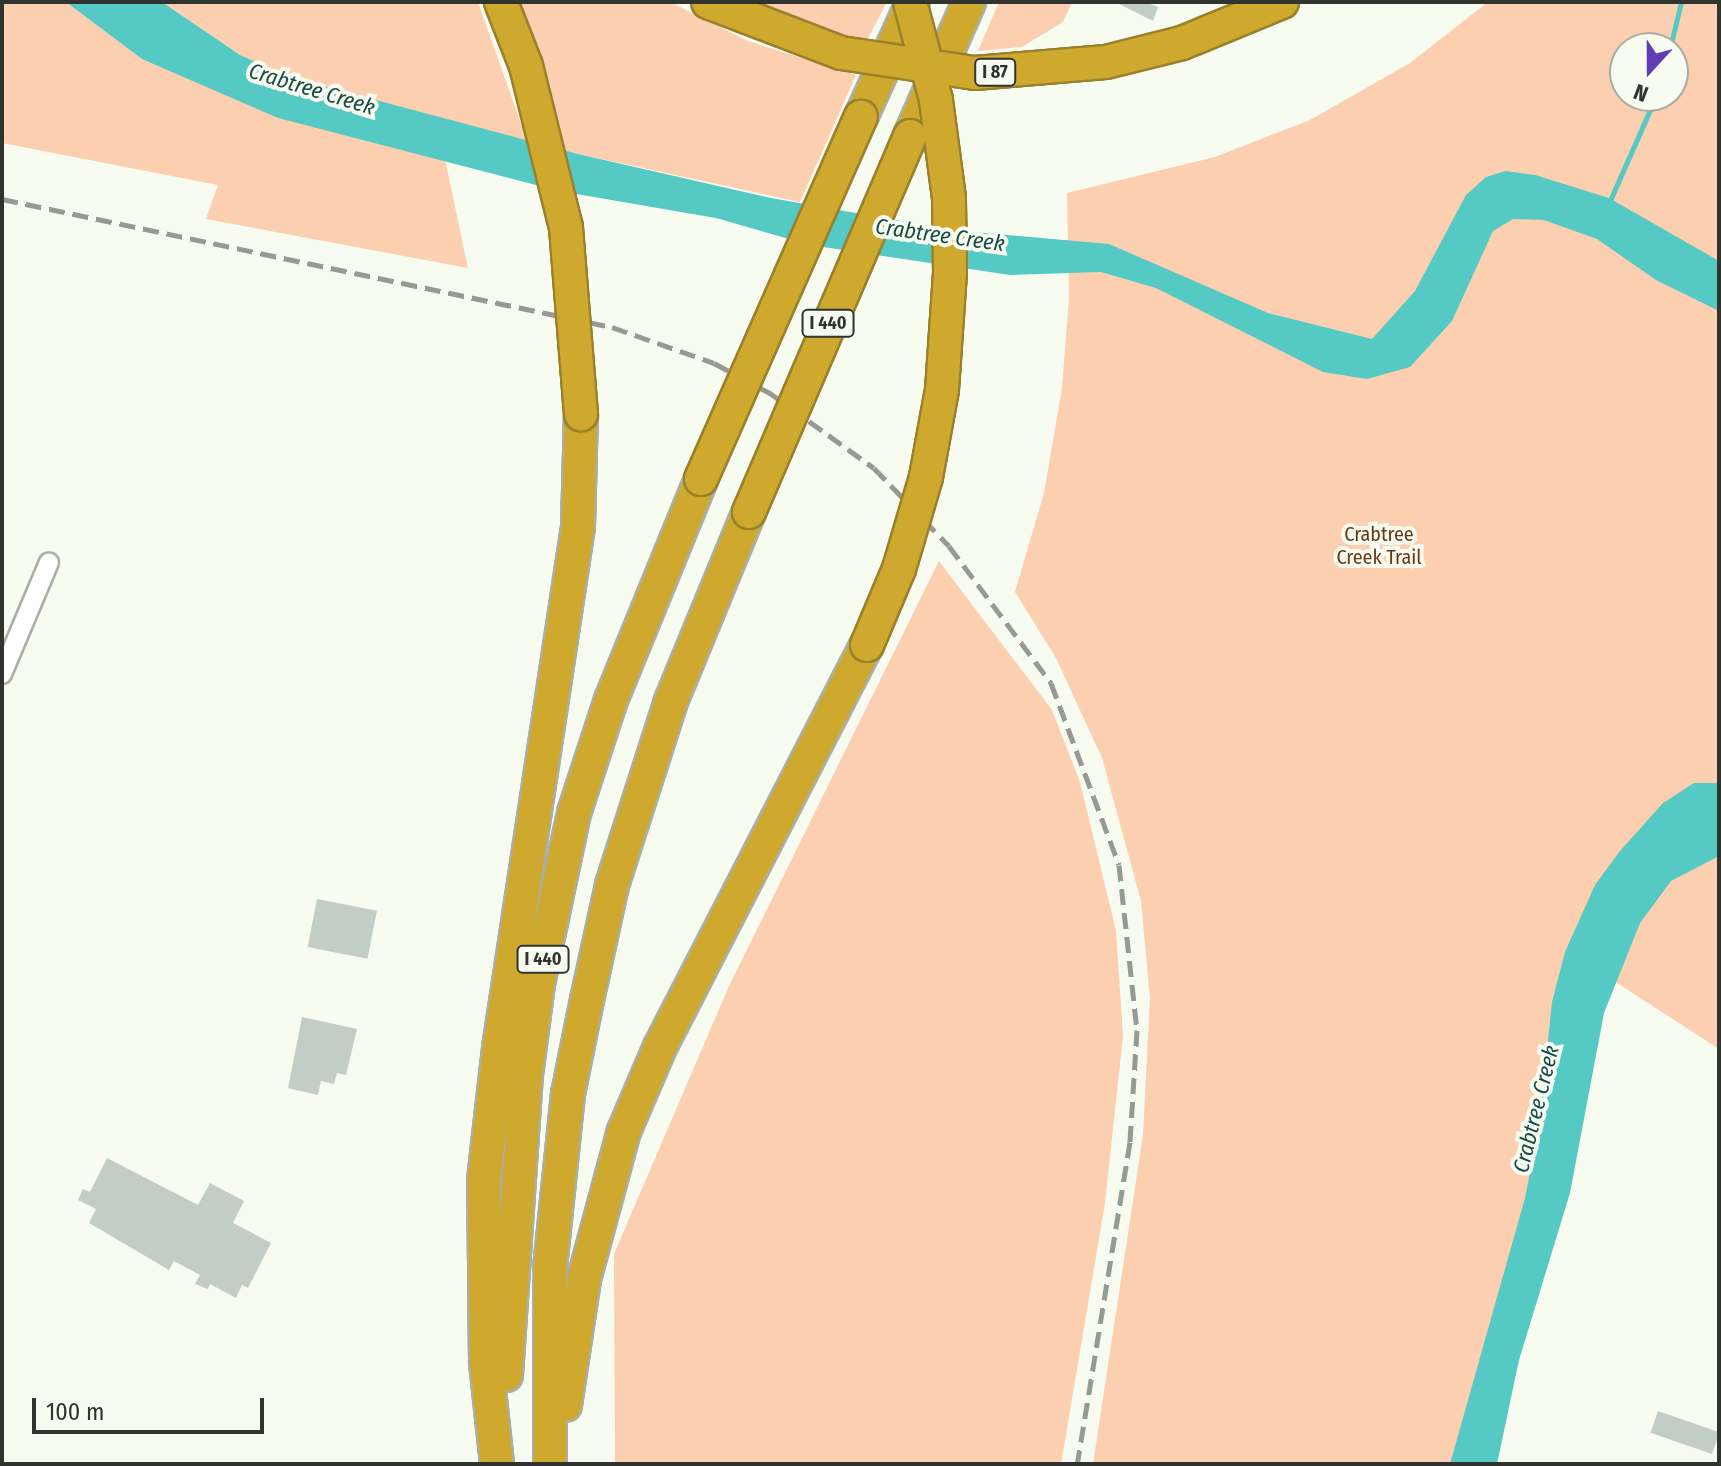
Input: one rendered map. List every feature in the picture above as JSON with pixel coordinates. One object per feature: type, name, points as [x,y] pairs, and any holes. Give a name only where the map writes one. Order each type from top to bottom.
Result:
[{"type":"highway","points":[[500,1464],[486,1362],[484,1180],[499,1048],[576,542],[581,414],[566,228],[526,66],[501,2]]},
{"type":"highway","name":"I 87","points":[[708,2],[841,53],[975,73],[1106,62],[1182,43],[1282,2]]},
{"type":"highway","points":[[556,1464],[584,1279],[624,1131],[660,1047],[867,645],[899,569],[926,477],[942,390],[950,273],[949,198],[936,100],[912,2]]},
{"type":"highway","name":"I 440","points":[[500,1464],[526,1075],[538,984],[574,813],[593,756],[701,479],[912,2]]},
{"type":"highway","name":"I 440","points":[[550,1464],[553,1238],[568,1094],[612,885],[671,701],[969,2]]},
{"type":"street","points":[[2,674],[49,562]]},
{"type":"green space","points":[[2,2],[102,2],[443,150],[468,268],[206,219],[218,185],[2,143]]},
{"type":"green space","points":[[162,2],[478,2],[527,141],[293,78],[240,55]]},
{"type":"green space","points":[[516,2],[670,2],[748,41],[856,75],[800,202],[565,151]]},
{"type":"green space","points":[[748,2],[887,2],[866,42]]},
{"type":"green space","points":[[999,2],[1072,2],[1063,22],[1022,47],[978,51]]},
{"type":"green space","name":"Crabtree Creek Trail","points":[[1488,2],[1719,2],[1719,1049],[1594,968],[1455,1464],[1093,1464],[1143,1135],[1150,998],[1141,901],[1102,758],[1056,658],[1015,592],[1044,493],[1062,388],[1069,299],[1067,193],[1215,157],[1310,120],[1410,63]]},
{"type":"green space","points":[[939,561],[1052,710],[1080,782],[1116,931],[1123,1036],[1105,1203],[1061,1464],[615,1464],[614,1254],[729,986]]},
{"type":"water","name":"Crabtree Creek","points":[[66,2],[162,2],[240,55],[293,78],[578,154],[771,198],[952,230],[1109,244],[1268,313],[1372,339],[1415,291],[1466,195],[1486,177],[1506,171],[1535,175],[1609,198],[1719,261],[1719,311],[1656,280],[1597,239],[1544,220],[1513,219],[1493,231],[1452,321],[1410,367],[1367,379],[1323,372],[1156,288],[1101,272],[1010,275],[810,245],[716,218],[559,191],[278,118],[142,59]]},
{"type":"water","points":[[1694,783],[1719,783],[1719,856],[1671,881],[1640,923],[1604,1013],[1570,1193],[1519,1360],[1497,1464],[1450,1464],[1525,1198],[1539,1127],[1552,1002],[1565,952],[1595,885],[1620,851],[1663,803]]},
{"type":"building","points":[[1115,2],[1145,2],[1158,7],[1153,21]]},
{"type":"building","points":[[317,899],[377,911],[368,959],[308,947]]},
{"type":"building","points":[[302,1017],[357,1029],[346,1075],[337,1073],[334,1084],[321,1081],[318,1095],[288,1088]]},
{"type":"building","points":[[107,1158],[198,1205],[210,1183],[244,1201],[233,1223],[271,1243],[248,1288],[242,1285],[236,1298],[210,1284],[208,1289],[195,1284],[200,1275],[174,1261],[169,1270],[89,1223],[96,1209],[78,1200],[83,1189],[90,1192]]},
{"type":"building","points":[[1658,1411],[1719,1432],[1712,1454],[1651,1433]]},
{"type":"waterway","points":[[1674,32],[1681,2]]},
{"type":"waterway","points":[[1608,205],[1649,112]]},
{"type":"railway","points":[[2,199],[612,327],[714,363],[770,393],[874,468],[949,546],[1051,683],[1119,865],[1137,1030],[1130,1142],[1077,1464]]}]
